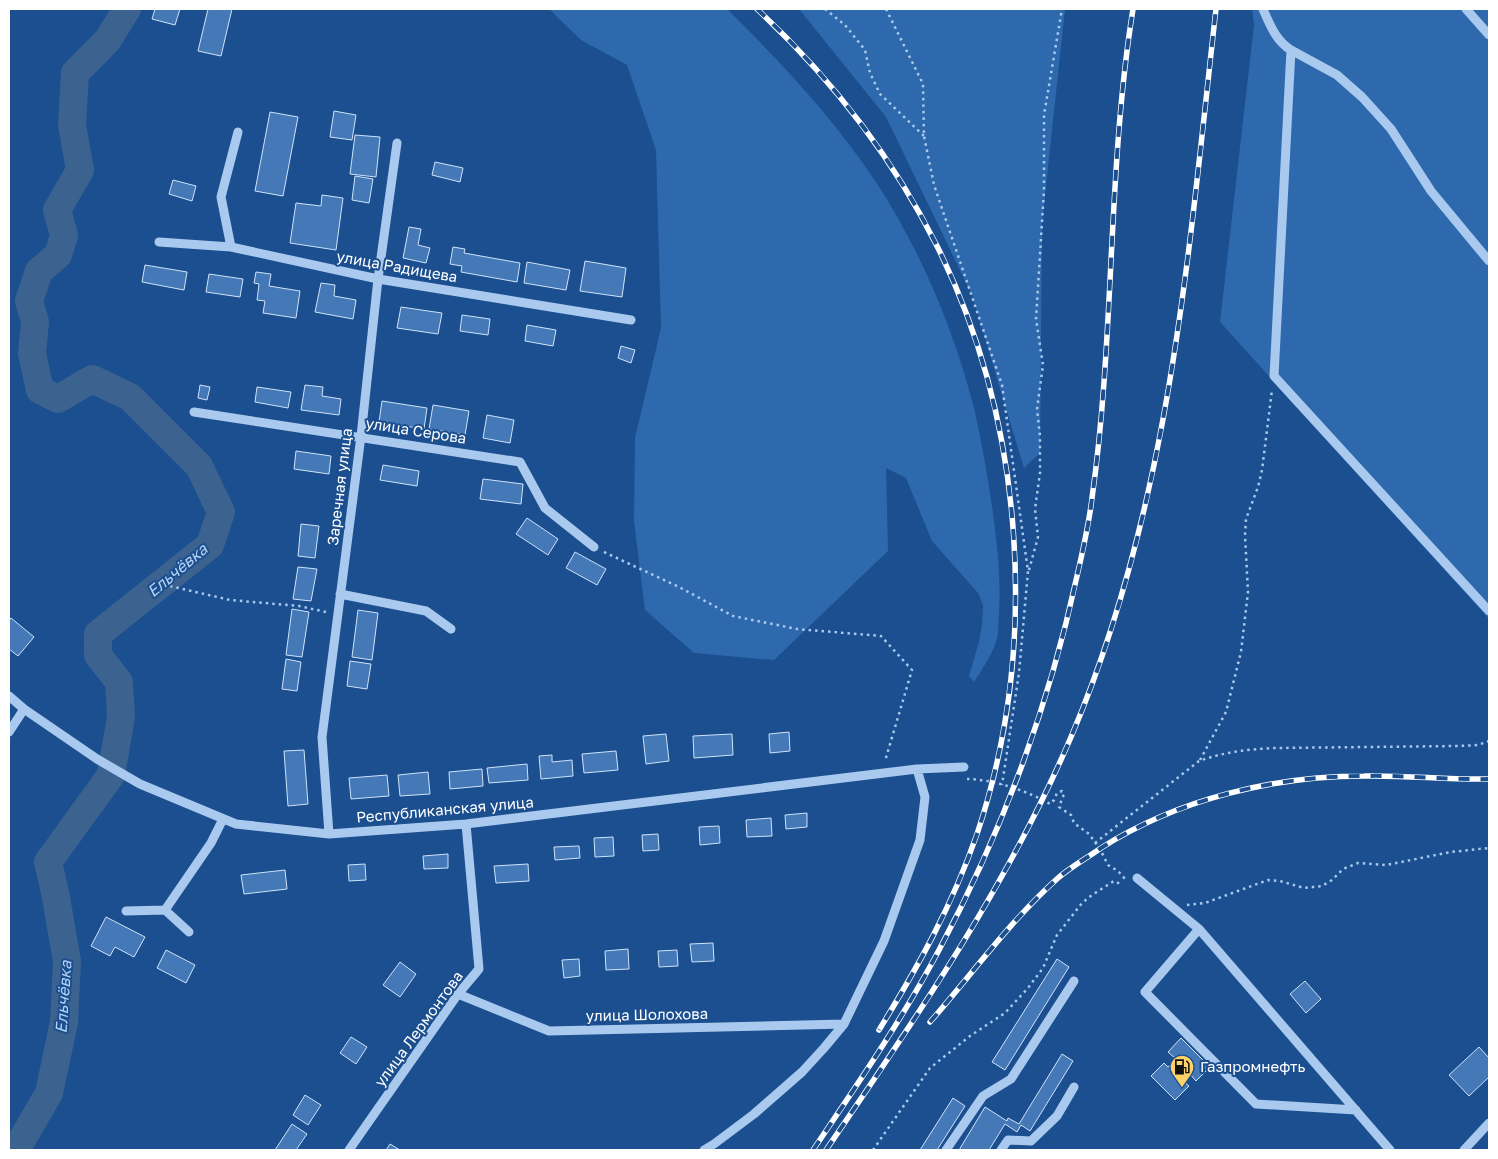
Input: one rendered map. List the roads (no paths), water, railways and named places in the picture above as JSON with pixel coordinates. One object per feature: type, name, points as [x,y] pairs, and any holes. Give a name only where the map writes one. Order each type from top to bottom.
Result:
[{"type":"street","points":[[1263,9],[1274,32],[1283,45],[1337,75],[1362,96],[1391,129],[1431,191],[1489,261]]},
{"type":"street","points":[[1466,9],[1489,35]]},
{"type":"street","points":[[1291,50],[1274,376],[1489,611]]},
{"type":"street","points":[[231,247],[221,197],[238,132]]},
{"type":"street","name":"Заречная улица","points":[[329,834],[322,737],[361,436],[378,279],[397,144]]},
{"type":"street","name":"улица Радищева","points":[[159,242],[231,247],[378,279],[631,320]]},
{"type":"street","name":"улица Серова","points":[[194,412],[361,436],[520,462],[545,508],[594,547]]},
{"type":"street","points":[[340,594],[426,612],[451,629]]},
{"type":"street","name":"Республиканская улица","points":[[9,696],[24,709],[97,759],[140,784],[236,824],[329,834],[466,824],[917,769],[964,767]]},
{"type":"street","points":[[9,732],[24,709]]},
{"type":"street","points":[[704,1150],[754,1114],[783,1089],[824,1048],[844,1024],[884,941],[920,840],[925,797],[917,769]]},
{"type":"street","points":[[165,910],[211,843],[223,819]]},
{"type":"street","name":"улица Лермонтова","points":[[349,1150],[458,994],[479,969],[466,824]]},
{"type":"street","points":[[1137,878],[1199,929],[1390,1150]]},
{"type":"street","points":[[126,911],[165,910],[189,932]]},
{"type":"street","points":[[1199,929],[1144,992],[1256,1104],[1356,1110]]},
{"type":"street","points":[[946,1150],[983,1096],[1010,1079],[1074,981]]},
{"type":"street","name":"улица Шолохова","points":[[458,994],[550,1031],[844,1024]]},
{"type":"street","points":[[1000,1150],[1008,1140],[1031,1141],[1057,1116],[1074,1087]]},
{"type":"street","points":[[1464,1150],[1489,1123]]},
{"type":"waterway","name":"Ельчёвка","points":[[16,1150],[49,1093],[64,1022],[67,961],[48,862],[111,775],[121,717],[119,682],[98,655],[98,634],[210,545],[221,512],[199,466],[130,397],[92,379],[58,399],[40,390],[32,353],[35,322],[29,301],[39,271],[58,255],[64,235],[57,210],[80,170],[72,125],[75,73],[107,41],[127,9]]},
{"type":"railway","points":[[757,9],[810,62],[858,119],[880,149],[919,213],[937,246],[967,314],[989,386],[1005,460],[1014,536],[1015,612],[1010,688],[997,762],[977,834],[946,911],[908,982],[879,1030]]},
{"type":"railway","points":[[813,1150],[910,1002],[962,905],[1003,814],[1021,768],[1038,720],[1066,625],[1088,527],[1099,437],[1119,131],[1133,9]]},
{"type":"railway","points":[[826,1150],[959,950],[990,898],[1046,792],[1071,737],[1105,649],[1131,560],[1153,470],[1170,379],[1184,287],[1216,9]]},
{"type":"railway","points":[[930,1022],[1007,930],[1058,878],[1101,848],[1162,816],[1228,794],[1296,780],[1380,776],[1489,779]]},
{"type":"place","name":"Газпромнефть","points":[[1182,1088]]}]
